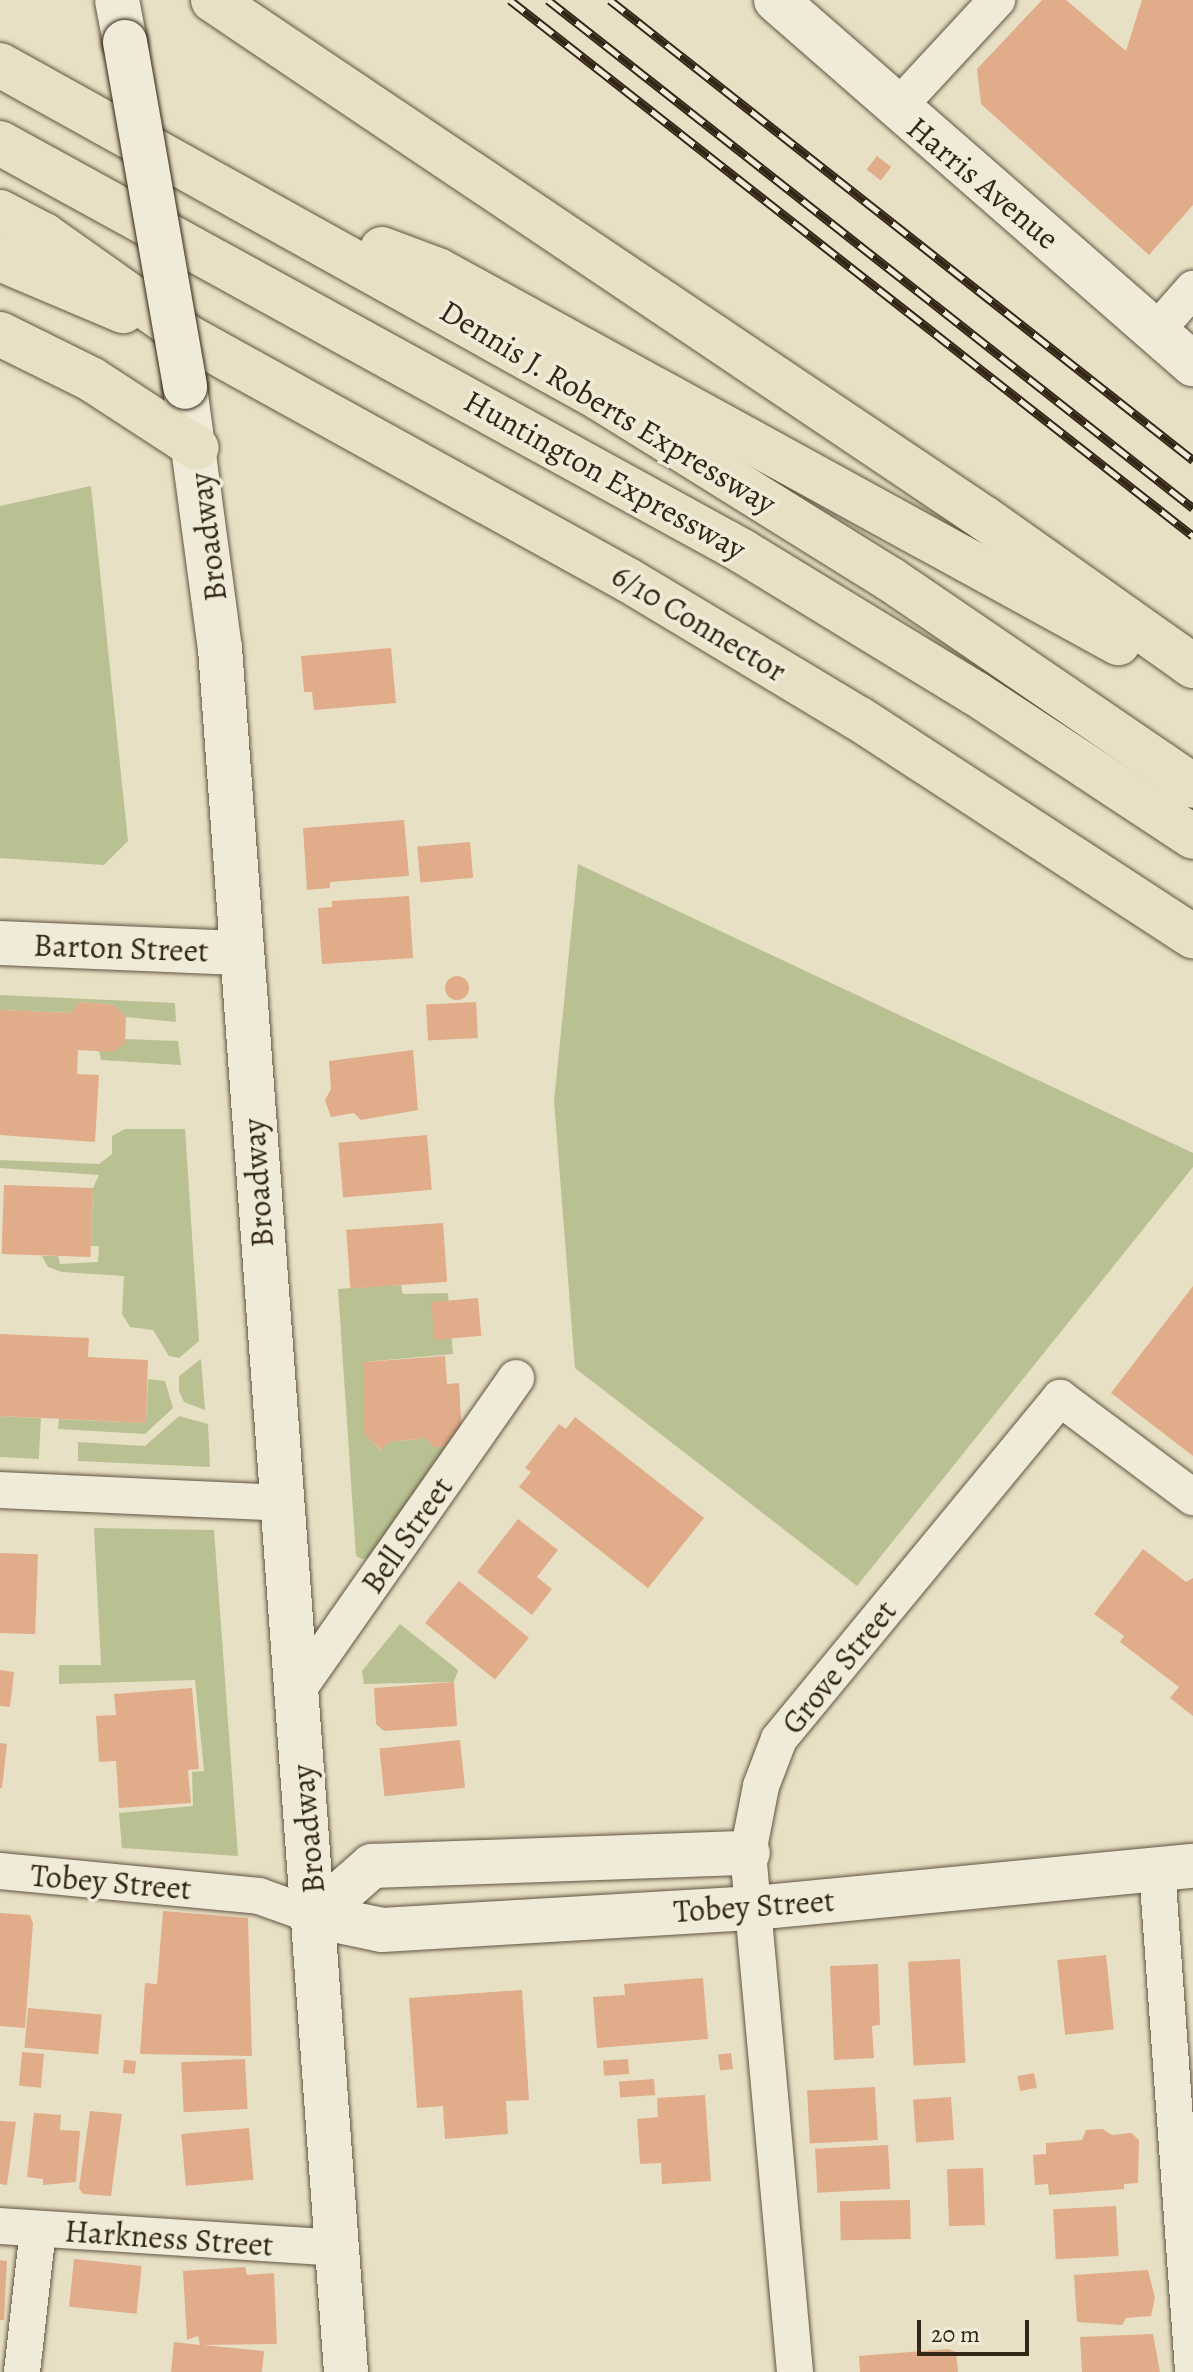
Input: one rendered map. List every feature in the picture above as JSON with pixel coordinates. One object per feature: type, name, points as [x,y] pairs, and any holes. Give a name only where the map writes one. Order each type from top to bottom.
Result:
[{"type":"highway","points":[[213,0],[984,518],[1193,666]]},
{"type":"highway","name":"Dennis J. Roberts Expressway","points":[[0,65],[238,194],[717,469],[994,648],[1193,786]]},
{"type":"highway","name":"Huntington Expressway","points":[[0,143],[742,551],[975,693],[1193,837]]},
{"type":"highway","points":[[238,194],[438,270],[1193,685]]},
{"type":"highway","points":[[0,212],[44,235],[188,337]]},
{"type":"highway","points":[[0,259],[188,337]]},
{"type":"highway","points":[[0,334],[91,379],[197,448]]},
{"type":"highway","name":"6/10 Connector","points":[[188,337],[743,648],[972,789],[1193,936]]},
{"type":"main road","name":"Broadway","points":[[117,0],[197,448],[220,648],[346,2372]]},
{"type":"main road","name":"Harris Avenue","points":[[776,0],[896,109],[1193,364]]},
{"type":"main road","name":"Barton Street","points":[[0,943],[241,953]]},
{"type":"main road","name":"Tobey Street","points":[[315,1916],[372,1866],[748,1853]]},
{"type":"main road","name":"Tobey Street","points":[[315,1916],[382,1930],[754,1908],[1175,1868]]},
{"type":"street","points":[[896,109],[997,0]]},
{"type":"street","points":[[1157,330],[1193,289]]},
{"type":"street","name":"Bell Street","points":[[297,1691],[516,1378]]},
{"type":"street","name":"Grove Street","points":[[795,2372],[748,1853],[761,1786],[779,1739],[1060,1398],[1193,1497]]},
{"type":"street","points":[[0,1490],[282,1503]]},
{"type":"street","points":[[1175,1868],[1193,2370]]},
{"type":"street","name":"Tobey Street","points":[[0,1871],[259,1896],[315,1916]]},
{"type":"street","name":"Harkness Street","points":[[0,2226],[337,2248]]},
{"type":"street","points":[[22,2372],[38,2229]]},
{"type":"green space","points":[[91,486],[128,841],[104,865],[0,858],[0,506]]},
{"type":"green space","points":[[578,864],[1193,1153],[1193,1167],[857,1586],[575,1368],[554,1101]]},
{"type":"green space","points":[[0,995],[175,1003],[176,1022],[126,1017],[114,1005],[79,1002],[71,1013],[0,1010]]},
{"type":"green space","points":[[125,1039],[178,1041],[181,1065],[101,1060],[99,1051],[112,1051]]},
{"type":"green space","points":[[125,1129],[185,1129],[199,1341],[179,1358],[169,1356],[153,1330],[130,1327],[122,1314],[124,1276],[62,1272],[48,1267],[42,1256],[58,1256],[60,1264],[98,1262],[99,1246],[91,1246],[93,1188],[99,1175],[0,1168],[0,1160],[99,1164],[112,1154],[112,1136]]},
{"type":"green space","points":[[401,1285],[403,1294],[448,1293],[453,1354],[364,1362],[365,1434],[380,1450],[389,1442],[426,1438],[433,1447],[448,1446],[371,1557],[362,1559],[356,1556],[338,1289]]},
{"type":"green space","points":[[201,1359],[205,1410],[184,1402],[179,1391],[179,1376]]},
{"type":"green space","points":[[148,1379],[165,1381],[173,1408],[145,1434],[58,1429],[59,1419],[146,1423]]},
{"type":"green space","points":[[0,1416],[41,1418],[39,1459],[0,1457]]},
{"type":"green space","points":[[179,1416],[208,1424],[210,1467],[78,1461],[78,1442],[145,1446]]},
{"type":"green space","points":[[94,1528],[214,1530],[238,1856],[122,1848],[119,1813],[193,1806],[192,1772],[204,1771],[195,1680],[59,1684],[59,1665],[101,1665]]},
{"type":"green space","points":[[400,1624],[458,1670],[454,1682],[364,1684],[362,1671]]},
{"type":"building","points":[[1042,0],[1066,0],[1126,51],[1142,0],[1193,0],[1193,205],[1149,255],[981,104],[977,69]]},
{"type":"building","points":[[877,156],[891,167],[881,180],[867,169]]},
{"type":"building","points":[[391,648],[396,703],[314,710],[312,692],[304,692],[301,656]]},
{"type":"building","points":[[404,820],[409,876],[330,882],[330,888],[307,890],[303,828]]},
{"type":"building","points":[[470,842],[473,878],[420,882],[417,847]]},
{"type":"building","points":[[409,896],[413,958],[322,964],[318,908],[332,907],[332,901]]},
{"type":"building","points":[[457,976],[468,983],[469,988],[462,999],[457,1000],[446,993],[445,988],[452,977]]},
{"type":"building","points":[[79,1002],[114,1005],[126,1017],[125,1044],[112,1052],[78,1050],[77,1074],[99,1075],[95,1142],[0,1135],[0,1010],[71,1013]]},
{"type":"building","points":[[476,1002],[478,1038],[428,1041],[426,1005]]},
{"type":"building","points":[[413,1050],[418,1110],[361,1120],[354,1113],[331,1117],[325,1100],[331,1089],[329,1061]]},
{"type":"building","points":[[427,1135],[432,1190],[343,1198],[338,1143]]},
{"type":"building","points":[[4,1185],[93,1188],[91,1257],[2,1254]]},
{"type":"building","points":[[443,1223],[447,1282],[350,1289],[346,1230]]},
{"type":"building","points":[[1193,1286],[1193,1456],[1111,1393]]},
{"type":"building","points":[[478,1298],[481,1336],[434,1340],[431,1302]]},
{"type":"building","points":[[0,1334],[89,1338],[88,1357],[148,1360],[146,1423],[0,1416]]},
{"type":"building","points":[[445,1356],[447,1384],[459,1383],[462,1435],[448,1446],[433,1447],[426,1438],[389,1442],[381,1450],[364,1434],[364,1362]]},
{"type":"building","points":[[575,1417],[704,1518],[648,1588],[519,1487],[531,1472],[525,1468],[559,1424],[566,1429]]},
{"type":"building","points":[[518,1519],[558,1550],[537,1577],[552,1589],[532,1615],[477,1572]]},
{"type":"building","points":[[1143,1549],[1186,1582],[1193,1578],[1193,1716],[1170,1698],[1179,1687],[1120,1642],[1124,1636],[1094,1614]]},
{"type":"building","points":[[0,1553],[38,1554],[35,1634],[0,1633]]},
{"type":"building","points":[[459,1581],[529,1638],[495,1680],[425,1623]]},
{"type":"building","points":[[0,1670],[14,1672],[10,1707],[0,1706]]},
{"type":"building","points":[[454,1682],[457,1726],[384,1731],[376,1724],[374,1688]]},
{"type":"building","points":[[192,1688],[199,1769],[188,1770],[191,1803],[119,1808],[116,1761],[99,1762],[96,1716],[116,1715],[114,1694]]},
{"type":"building","points":[[460,1740],[465,1788],[384,1796],[379,1748]]},
{"type":"building","points":[[0,1743],[7,1744],[2,1788],[0,1788]]},
{"type":"building","points":[[163,1911],[248,1918],[252,2056],[140,2054],[145,1983],[157,1984]]},
{"type":"building","points":[[0,1913],[30,1915],[33,1923],[25,2028],[0,2026]]},
{"type":"building","points":[[1106,1955],[1114,2030],[1065,2035],[1057,1960]]},
{"type":"building","points":[[960,1959],[965,2063],[914,2066],[908,1962]]},
{"type":"building","points":[[878,1964],[880,2025],[872,2026],[874,2058],[834,2060],[830,1966]]},
{"type":"building","points":[[703,1978],[708,2039],[597,2048],[593,1997],[625,1995],[624,1984]]},
{"type":"building","points":[[522,1990],[529,2100],[506,2101],[508,2134],[445,2139],[443,2106],[417,2108],[409,1998]]},
{"type":"building","points":[[28,2008],[102,2014],[98,2054],[25,2048]]},
{"type":"building","points":[[22,2052],[44,2054],[41,2088],[19,2086]]},
{"type":"building","points":[[731,2053],[733,2069],[720,2070],[718,2055]]},
{"type":"building","points":[[245,2059],[248,2109],[184,2112],[181,2062]]},
{"type":"building","points":[[628,2059],[629,2074],[604,2076],[603,2061]]},
{"type":"building","points":[[124,2060],[136,2061],[135,2074],[123,2073]]},
{"type":"building","points":[[1034,2073],[1037,2088],[1020,2091],[1017,2076]]},
{"type":"building","points":[[654,2079],[655,2095],[620,2097],[619,2081]]},
{"type":"building","points":[[875,2087],[878,2140],[810,2143],[807,2091]]},
{"type":"building","points":[[705,2095],[711,2181],[662,2184],[661,2163],[640,2164],[637,2119],[658,2117],[657,2098]]},
{"type":"building","points":[[951,2097],[954,2140],[916,2143],[913,2100]]},
{"type":"building","points":[[90,2111],[122,2114],[111,2196],[83,2194],[79,2188]]},
{"type":"building","points":[[34,2113],[61,2115],[60,2130],[80,2131],[76,2182],[43,2185],[43,2179],[27,2177]]},
{"type":"building","points":[[0,2121],[16,2122],[7,2185],[0,2184]]},
{"type":"building","points":[[249,2128],[254,2180],[186,2186],[181,2134]]},
{"type":"building","points":[[1103,2129],[1112,2135],[1131,2133],[1139,2140],[1138,2183],[1124,2184],[1124,2189],[1049,2195],[1048,2184],[1035,2185],[1033,2155],[1046,2154],[1046,2143],[1082,2140],[1086,2130]]},
{"type":"building","points":[[888,2145],[890,2189],[817,2193],[815,2149]]},
{"type":"building","points":[[983,2168],[985,2225],[949,2226],[947,2169]]},
{"type":"building","points":[[910,2200],[911,2239],[841,2240],[840,2201]]},
{"type":"building","points":[[1116,2206],[1119,2256],[1056,2259],[1053,2209]]},
{"type":"building","points":[[74,2259],[142,2266],[137,2314],[69,2307]]},
{"type":"building","points":[[0,2260],[7,2261],[4,2320],[0,2320]]},
{"type":"building","points":[[245,2267],[247,2275],[274,2273],[277,2344],[203,2345],[264,2351],[262,2372],[171,2372],[174,2342],[200,2345],[198,2336],[187,2340],[183,2271]]},
{"type":"building","points":[[1148,2270],[1155,2298],[1151,2316],[1126,2318],[1122,2325],[1077,2322],[1074,2275]]},
{"type":"building","points":[[1153,2334],[1160,2372],[1082,2372],[1080,2337]]},
{"type":"building","points":[[948,2349],[956,2352],[958,2372],[860,2372],[859,2356]]},
{"type":"railway","points":[[510,0],[1193,536]]},
{"type":"railway","points":[[548,0],[1193,508]]},
{"type":"railway","points":[[610,0],[1193,460]]}]
